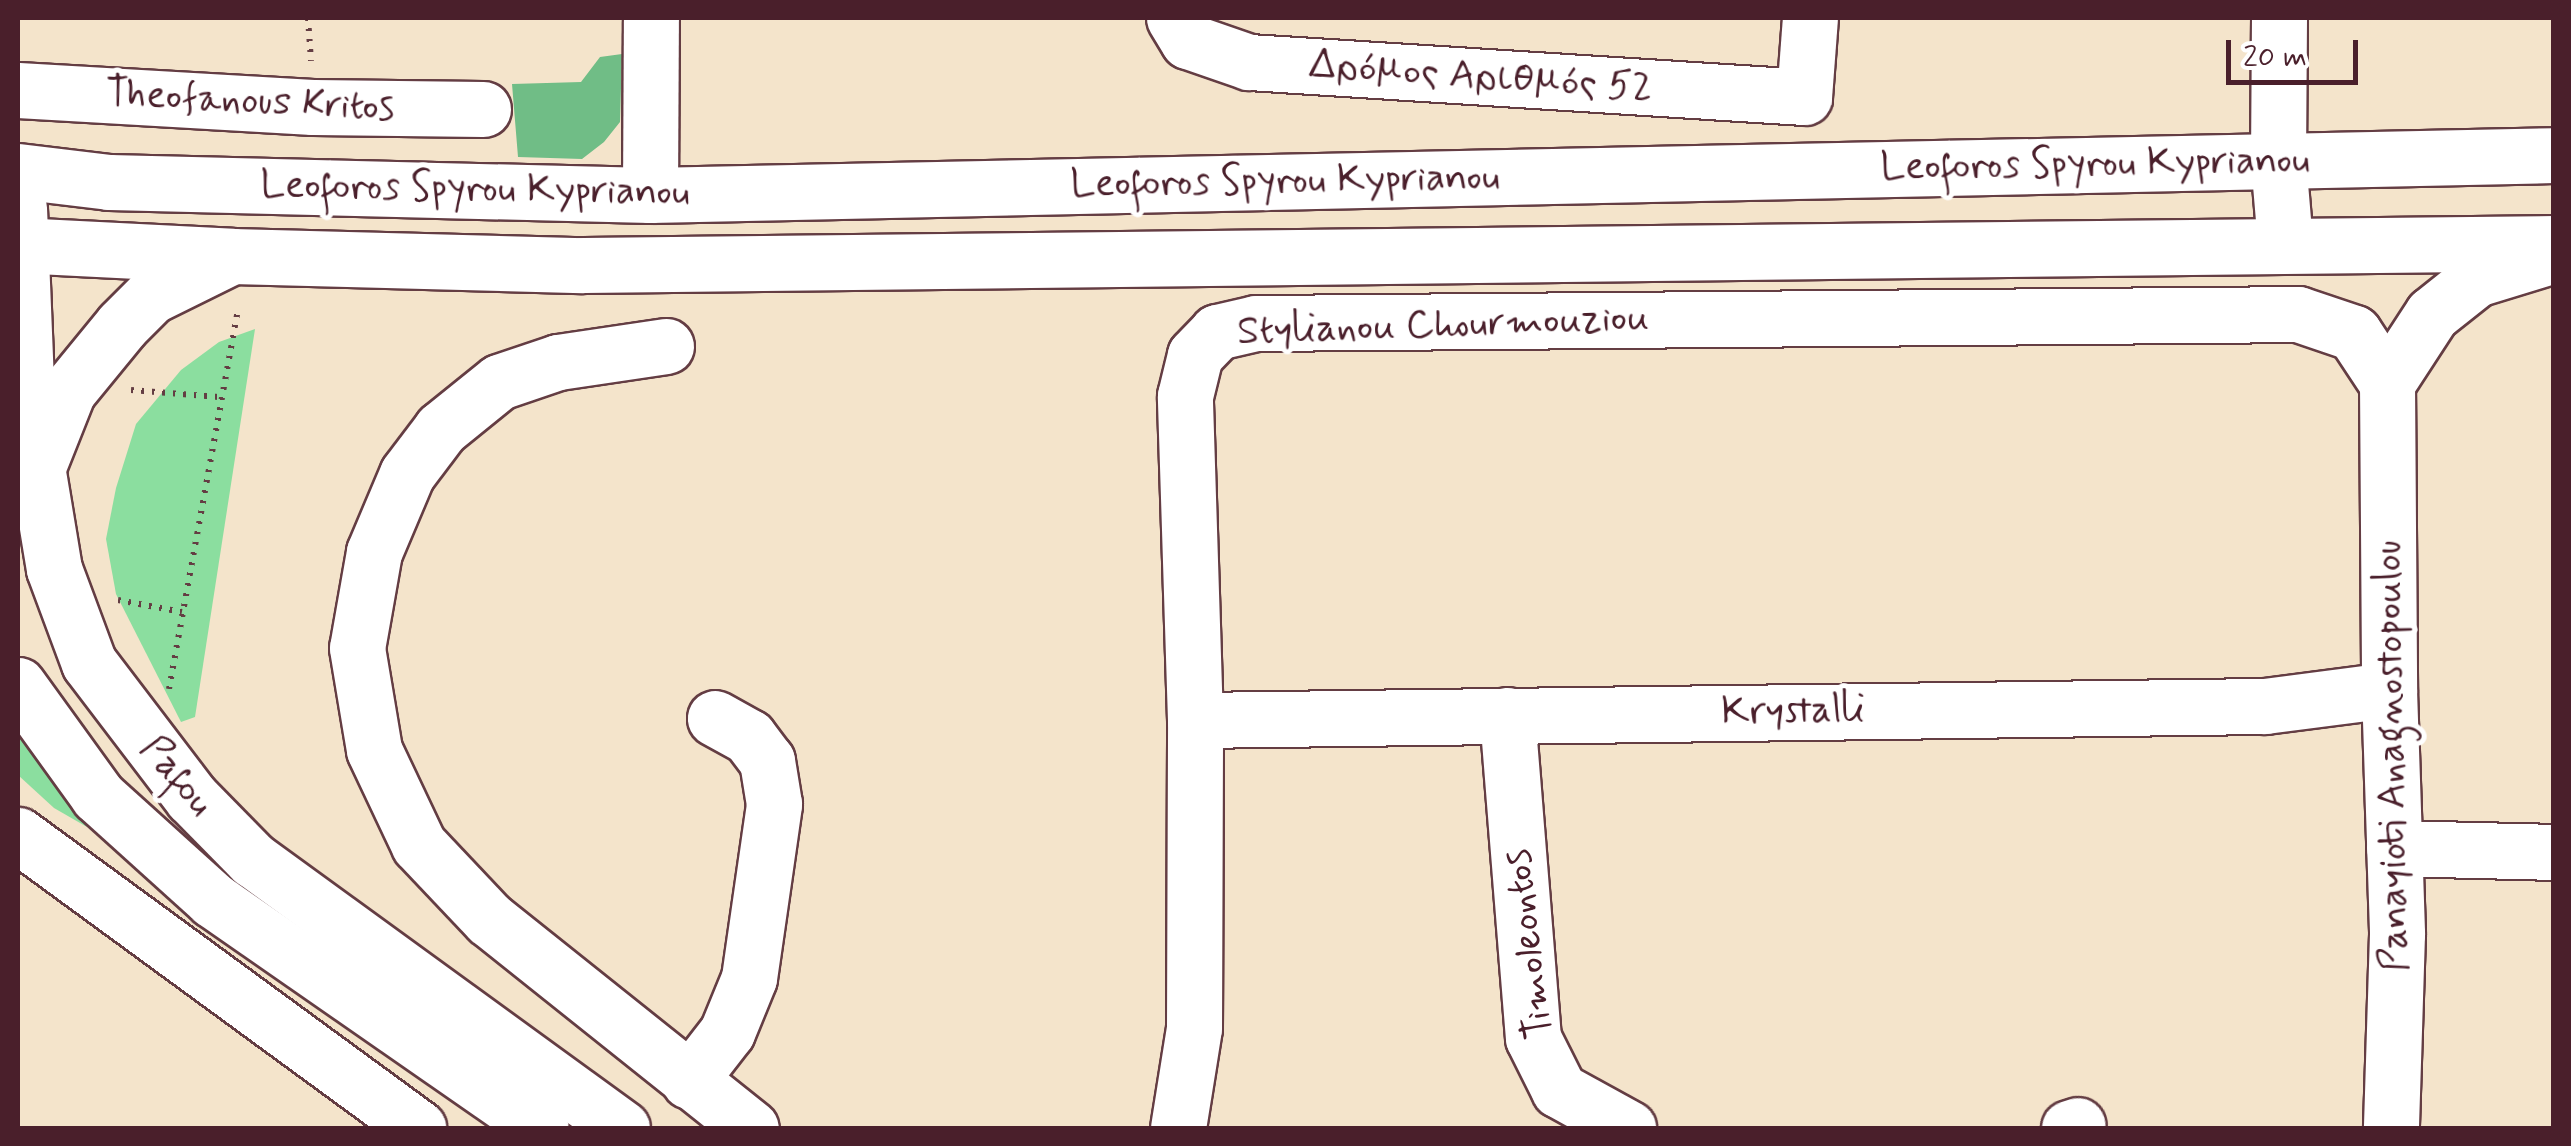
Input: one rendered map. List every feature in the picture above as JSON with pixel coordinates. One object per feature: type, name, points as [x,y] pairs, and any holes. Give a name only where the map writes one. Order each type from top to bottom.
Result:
[{"type":"street","points":[[650,195],[651,18]]},
{"type":"street","name":"Δρόμος Αριθμός 52","points":[[1174,18],[1188,41],[1249,62],[1804,97],[1810,18]]},
{"type":"street","points":[[2279,18],[2278,160],[2285,244]]},
{"type":"street","name":"Theofanous Kritos","points":[[18,90],[313,107],[482,109]]},
{"type":"street","name":"Leoforos Spyrou Kyprianou","points":[[18,170],[109,182],[650,195],[2554,155]]},
{"type":"street","name":"Pafou","points":[[18,185],[27,406],[54,569],[89,663],[192,798],[253,860],[622,1128]]},
{"type":"street","name":"Leoforos Spyrou Kyprianou","points":[[19,245],[236,280],[583,264],[2554,243]]},
{"type":"street","points":[[2387,383],[2432,314],[2476,279],[2554,255]]},
{"type":"street","points":[[37,468],[68,391],[152,296],[236,280]]},
{"type":"street","name":"Stylianou Chourmouziou","points":[[1178,1128],[1194,1028],[1196,720],[1185,396],[1195,355],[1217,332],[1256,323],[2298,314],[2354,333],[2387,383]]},
{"type":"street","points":[[666,346],[558,362],[500,382],[441,429],[407,474],[374,552],[357,648],[374,750],[419,845],[489,918],[751,1128]]},
{"type":"street","name":"Panayioti Anagnostopoulou","points":[[2387,383],[2394,848],[2392,1128]]},
{"type":"street","name":"Pafou","points":[[18,685],[98,796],[213,900],[542,1128]]},
{"type":"street","name":"Krystalli","points":[[1196,720],[2265,706],[2389,690]]},
{"type":"street","name":"Timoleontos","points":[[1507,715],[1533,1038],[1559,1090],[1628,1128]]},
{"type":"street","points":[[689,1081],[727,1032],[748,978],[774,804],[767,761],[749,737],[715,718]]},
{"type":"street","points":[[18,835],[418,1128]]},
{"type":"street","points":[[2394,848],[2554,852]]},
{"type":"path","points":[[138,729],[165,712],[236,280]]},
{"type":"path","points":[[109,599],[182,612]]},
{"type":"green space","points":[[622,54],[620,122],[604,142],[582,159],[518,157],[512,84],[581,82],[600,57]]},
{"type":"green space","points":[[255,329],[195,717],[181,722],[116,594],[106,539],[116,488],[136,424],[181,370],[219,342]]},
{"type":"green space","points":[[18,726],[87,827],[54,808],[18,775]]}]
